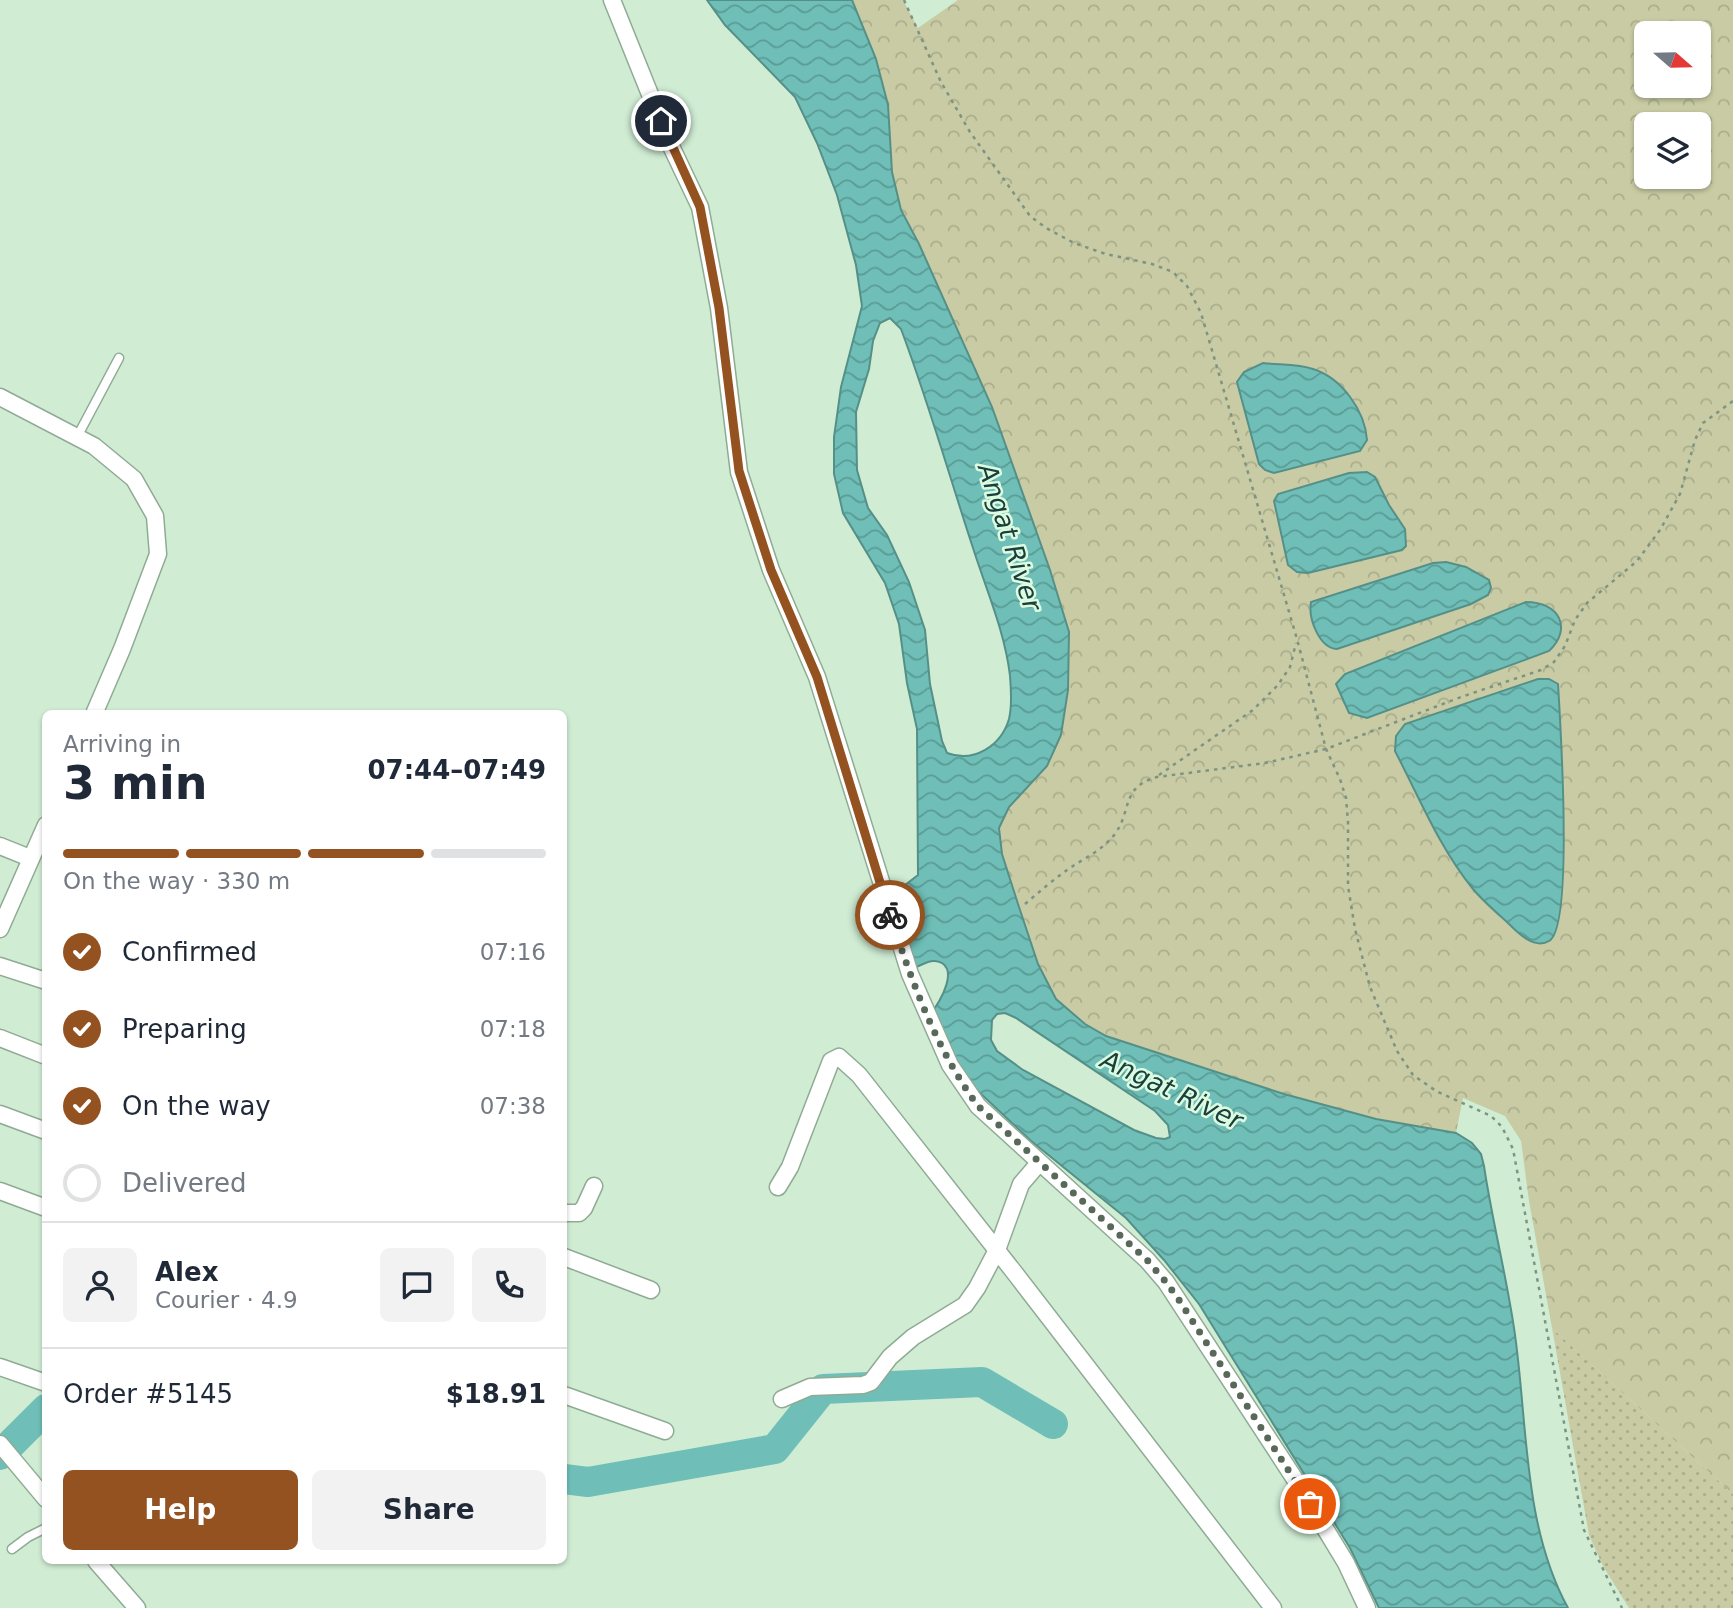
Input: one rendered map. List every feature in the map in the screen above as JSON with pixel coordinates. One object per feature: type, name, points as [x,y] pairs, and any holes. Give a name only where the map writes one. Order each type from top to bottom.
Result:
[{"type":"street","points":[[612,0],[670,145],[700,207],[719,308],[739,471],[771,570],[817,677],[910,974],[950,1065],[978,1106],[1147,1260],[1166,1282],[1223,1366],[1346,1563],[1367,1608]]},
{"type":"street","points":[[0,397],[94,446],[134,479],[155,516],[158,554],[96,710]]},
{"type":"street","points":[[0,929],[42,834]]},
{"type":"street","points":[[0,846],[30,859]]},
{"type":"street","points":[[0,966],[42,980]]},
{"type":"street","points":[[0,1038],[42,1054]]},
{"type":"street","points":[[778,1187],[790,1167],[831,1061],[839,1057],[859,1075],[1273,1608]]},
{"type":"street","points":[[0,1114],[42,1130]]},
{"type":"street","points":[[782,1399],[810,1387],[863,1385],[871,1382],[890,1357],[913,1337],[965,1305],[977,1288],[996,1250],[1021,1184],[1039,1163]]},
{"type":"street","points":[[567,1213],[579,1213],[594,1186]]},
{"type":"street","points":[[0,1191],[42,1207]]},
{"type":"street","points":[[567,1258],[651,1290]]},
{"type":"street","points":[[0,1367],[42,1382]]},
{"type":"street","points":[[567,1396],[665,1431]]},
{"type":"street","points":[[4,1448],[42,1494]]},
{"type":"street","points":[[99,1564],[137,1608]]},
{"type":"lane","points":[[77,437],[119,358]]},
{"type":"lane","points":[[12,1549],[42,1530]]},
{"type":"path","points":[[904,0],[941,82],[970,132],[1030,216],[1074,243],[1173,272],[1187,286],[1201,313],[1297,639],[1326,749],[1346,798],[1348,886],[1354,929],[1370,987],[1398,1051],[1413,1075],[1436,1091],[1491,1116],[1502,1128],[1513,1149],[1584,1530],[1622,1608]]},
{"type":"path","points":[[1026,904],[1070,868],[1099,851],[1116,833],[1133,791],[1142,781],[1265,764],[1326,749],[1461,697],[1541,670],[1554,662],[1565,646],[1574,620],[1587,603],[1637,561],[1660,530],[1680,494],[1695,440],[1703,424],[1733,401]]},
{"type":"path","points":[[1157,777],[1253,710],[1278,685],[1290,667],[1297,639]]},
{"type":"green space","points":[[852,0],[903,0],[918,28],[958,0],[1733,0],[1733,1494],[1552,1328],[1521,1141],[1505,1116],[1463,1098],[1456,1133],[1376,1119],[1284,1094],[1106,1036],[1085,1024],[1056,999],[1038,964],[1018,904],[1002,854],[999,828],[1009,807],[1025,789],[1061,735],[1068,690],[1069,632],[992,407],[901,210],[892,172],[888,105],[876,59]],"holes":[[[1263,364],[1312,368],[1360,451],[1274,473],[1265,470]],[[1367,472],[1375,477],[1405,529],[1349,473]],[[1482,574],[1358,641],[1337,649]],[[1552,607],[1452,686],[1367,718]],[[1395,751],[1531,941],[1486,902],[1468,879],[1436,830]]]},
{"type":"green space","points":[[1552,1328],[1733,1494],[1733,1608],[1629,1608],[1603,1566],[1589,1535]]},
{"type":"water","name":"Angat River","points":[[707,0],[852,0],[876,59],[888,105],[892,172],[901,210],[992,407],[1050,570],[1069,632],[1068,690],[1061,735],[1047,766],[1009,807],[999,828],[1002,854],[1038,964],[1056,999],[1085,1024],[1106,1036],[1284,1094],[1376,1119],[1456,1133],[1472,1143],[1481,1154],[1484,1166],[1511,1308],[1534,1507],[1553,1576],[1568,1608],[1379,1608],[1350,1548],[1199,1304],[1126,1218],[1030,1140],[965,1079],[931,1013],[943,993],[948,976],[947,969],[935,961],[914,968],[893,902],[900,889],[918,875],[917,729],[899,624],[885,583],[843,513],[834,474],[834,437],[841,387],[862,306],[856,265],[837,195],[817,143],[795,97],[725,25]],"holes":[[[890,318],[901,329],[920,383],[995,611],[1008,660],[1011,703],[1005,729],[985,750],[967,756],[947,753],[942,741],[930,684],[925,630],[909,582],[887,535],[868,508],[857,470],[856,412],[869,369],[873,341],[880,323]],[[1005,1013],[1155,1111],[1168,1125],[1170,1137],[1156,1138],[1134,1130],[1023,1070],[997,1051],[991,1040],[992,1020],[997,1014]]]},
{"type":"water","points":[[1263,363],[1313,369],[1324,373],[1342,388],[1362,418],[1367,440],[1360,451],[1274,473],[1265,470],[1259,464],[1237,382],[1244,372]]},
{"type":"water","points":[[1367,472],[1375,477],[1405,529],[1406,546],[1402,550],[1308,573],[1297,572],[1288,565],[1274,501],[1278,494],[1349,473]]},
{"type":"water","points":[[1446,562],[1466,567],[1489,580],[1491,588],[1488,595],[1471,604],[1337,649],[1325,643],[1316,631],[1311,616],[1311,602],[1433,563]]},
{"type":"water","points":[[1526,602],[1547,606],[1559,618],[1560,634],[1549,651],[1367,718],[1349,713],[1336,684],[1345,674]]},
{"type":"water","points":[[1538,679],[1549,679],[1558,684],[1564,820],[1561,900],[1557,927],[1549,941],[1543,943],[1526,939],[1473,889],[1440,840],[1395,751],[1396,736],[1405,724]]},
{"type":"waterway","points":[[567,1479],[588,1482],[775,1449],[823,1389],[982,1382],[1053,1424]]},
{"type":"waterway","points":[[0,1455],[42,1413]]},
{"type":"way so far","points":[[890,915],[920,999],[950,1065],[965,1090],[978,1106],[1147,1260],[1166,1282],[1223,1366],[1310,1504]]},
{"type":"route","points":[[661,121],[700,207],[719,308],[739,471],[771,570],[817,677],[890,915]]}]
